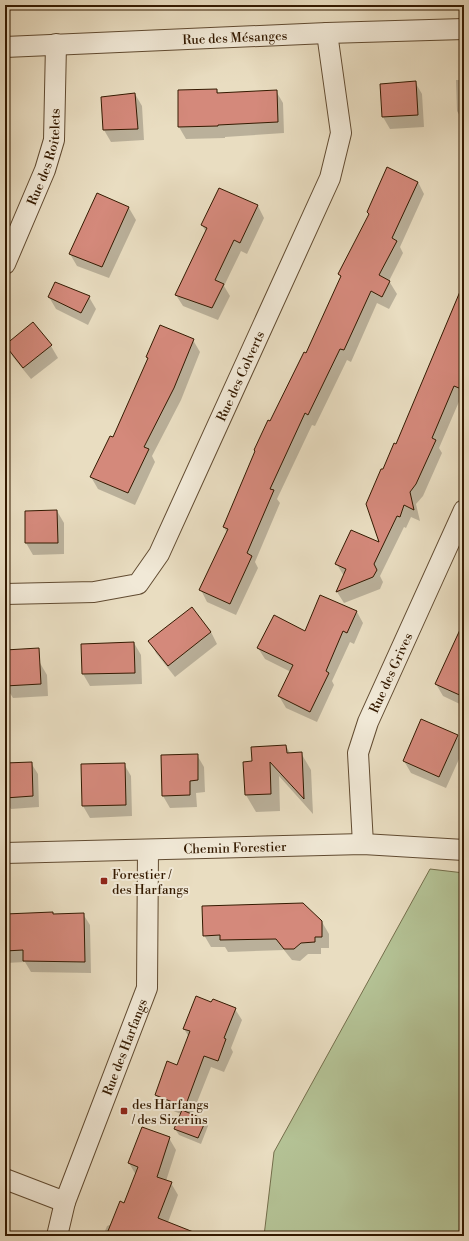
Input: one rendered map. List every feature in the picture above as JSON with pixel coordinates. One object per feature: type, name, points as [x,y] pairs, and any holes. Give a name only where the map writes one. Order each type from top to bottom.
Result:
[{"type":"street","name":"Rue des Mésanges","points":[[5,47],[327,33],[464,29]]},
{"type":"street","name":"Rue des Colverts","points":[[5,594],[94,592],[138,584],[159,554],[330,178],[341,133],[327,33]]},
{"type":"street","name":"Rue des Roitelets","points":[[5,264],[46,170],[54,140],[56,44]]},
{"type":"street","name":"Rue des Grives","points":[[363,844],[358,753],[368,722],[464,510]]},
{"type":"street","name":"Chemin Forestier","points":[[5,853],[363,844],[464,850]]},
{"type":"street","name":"Rue des Harfangs","points":[[57,1236],[65,1202],[147,988],[148,850]]},
{"type":"street","points":[[5,1179],[65,1202]]},
{"type":"green space","points":[[430,869],[464,873],[464,1236],[264,1236],[274,1152]]},
{"type":"building","points":[[416,81],[418,115],[382,117],[380,84]]},
{"type":"building","points":[[217,89],[217,93],[277,90],[278,122],[178,127],[178,90]]},
{"type":"building","points":[[135,93],[138,129],[103,130],[101,97]]},
{"type":"building","points":[[387,167],[418,182],[392,238],[397,241],[379,275],[390,281],[382,297],[371,291],[344,350],[340,349],[308,415],[305,413],[270,489],[274,490],[247,553],[252,556],[230,604],[199,590],[228,529],[223,527],[255,451],[254,450],[304,352],[306,353],[341,276],[338,274],[369,214],[367,212]]},
{"type":"building","points":[[219,188],[258,205],[240,243],[234,240],[215,280],[224,284],[212,308],[175,295],[207,228],[201,225]]},
{"type":"building","points":[[97,193],[129,207],[102,267],[69,254]]},
{"type":"building","points":[[55,282],[90,296],[81,313],[48,297]]},
{"type":"building","points":[[464,282],[464,390],[454,386],[432,438],[436,440],[416,484],[410,492],[414,510],[404,505],[400,517],[397,516],[374,564],[377,570],[373,577],[336,592],[346,569],[335,564],[351,530],[379,542],[366,504],[394,443],[396,444]]},
{"type":"building","points":[[33,322],[52,345],[23,368],[5,345]]},
{"type":"building","points":[[160,325],[194,339],[174,388],[144,447],[149,449],[128,493],[90,477],[110,436],[113,437],[148,358],[146,357]]},
{"type":"building","points":[[57,510],[58,543],[25,543],[25,511]]},
{"type":"building","points":[[320,595],[357,611],[347,633],[343,631],[326,671],[329,673],[310,712],[278,696],[293,665],[257,648],[274,615],[305,631]]},
{"type":"building","points":[[192,607],[211,632],[168,666],[148,641]]},
{"type":"building","points":[[464,621],[464,697],[435,684]]},
{"type":"building","points":[[134,642],[135,673],[82,674],[81,644]]},
{"type":"building","points":[[39,648],[41,684],[5,686],[5,650]]},
{"type":"building","points":[[421,719],[458,735],[439,777],[403,761]]},
{"type":"building","points":[[286,745],[287,753],[302,752],[304,799],[270,762],[271,794],[245,795],[243,762],[252,761],[251,747]]},
{"type":"building","points":[[198,754],[198,780],[190,781],[190,795],[162,796],[161,755]]},
{"type":"building","points":[[32,762],[33,796],[5,798],[5,763]]},
{"type":"building","points":[[125,763],[126,805],[82,806],[81,764]]},
{"type":"building","points":[[303,903],[322,921],[322,937],[315,937],[315,942],[301,943],[294,949],[284,949],[276,939],[220,940],[220,935],[203,936],[202,906]]},
{"type":"building","points":[[53,912],[53,914],[84,913],[85,962],[23,961],[23,950],[5,951],[5,914]]},
{"type":"building","points":[[196,996],[211,1002],[213,999],[236,1008],[224,1038],[226,1039],[218,1061],[204,1056],[185,1107],[155,1095],[167,1061],[177,1065],[190,1031],[183,1029]]},
{"type":"building","points":[[182,1110],[206,1120],[198,1138],[174,1129]]},
{"type":"building","points":[[142,1127],[170,1137],[157,1177],[172,1182],[158,1218],[201,1236],[106,1236],[120,1201],[124,1203],[138,1167],[128,1163]]},
{"type":"place","name":"Forestier / des Harfangs","points":[[104,881]]},
{"type":"place","name":"des Harfangs / des Sizerins","points":[[124,1111]]}]
